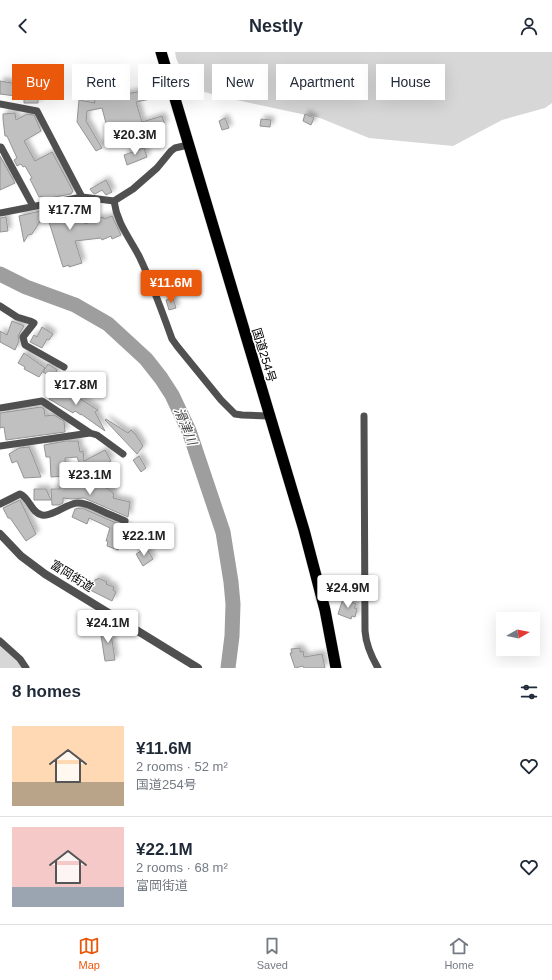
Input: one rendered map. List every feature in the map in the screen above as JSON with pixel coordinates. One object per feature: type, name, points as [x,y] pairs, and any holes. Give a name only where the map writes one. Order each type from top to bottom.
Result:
[{"type":"highway","name":"国道254号","points":[[160,52],[291,485],[315,569],[330,632],[336,668]]},
{"type":"street","points":[[0,104],[37,111],[82,197]]},
{"type":"street","points":[[0,214],[82,197],[114,201],[133,190],[157,168],[171,150],[188,145]]},
{"type":"street","points":[[0,147],[34,206]]},
{"type":"street","points":[[114,201],[116,214],[120,224],[139,257],[156,295],[172,339],[177,346],[221,400],[235,414],[269,416]]},
{"type":"street","points":[[0,306],[17,317],[30,321],[34,324],[23,337],[25,345],[64,367]]},
{"type":"street","points":[[0,408],[42,401],[90,433],[97,435],[123,454]]},
{"type":"street","points":[[364,416],[365,631],[367,647],[378,668]]},
{"type":"street","points":[[0,446],[90,433]]},
{"type":"street","points":[[0,504],[20,494],[39,514],[44,515],[52,513],[68,505],[83,503],[125,521]]},
{"type":"street","name":"富岡街道","points":[[0,534],[21,556],[45,574],[198,668]]},
{"type":"street","points":[[0,641],[20,659],[26,668]]},
{"type":"shaded area","points":[[175,52],[552,52],[552,103],[545,108],[502,120],[453,146],[369,138],[320,118],[237,100],[268,100],[268,64],[212,64],[212,94],[204,92],[204,64],[179,64]]},
{"type":"shaded area","points":[[0,645],[26,668],[0,668]]},
{"type":"building","points":[[0,81],[12,83],[12,96],[0,94]]},
{"type":"building","points":[[138,92],[138,100],[146,100],[136,102],[142,122],[162,116],[165,125],[145,131],[146,136],[112,146],[102,108],[87,111],[86,121],[102,148],[96,151],[77,122],[79,100],[95,103],[94,100],[130,100],[130,93]]},
{"type":"building","points":[[24,100],[38,100],[38,103],[24,103]]},
{"type":"building","points":[[15,113],[16,120],[27,114],[34,115],[41,131],[24,141],[35,161],[52,152],[73,191],[71,194],[44,199],[42,196],[39,197],[30,179],[32,178],[25,166],[23,167],[21,164],[17,166],[14,160],[17,158],[7,136],[5,136],[3,119],[3,114]]},
{"type":"building","points":[[305,114],[314,118],[311,125],[303,121]]},
{"type":"building","points":[[225,118],[229,128],[222,130],[219,121]]},
{"type":"building","points":[[261,119],[271,120],[270,127],[260,126]]},
{"type":"building","points":[[144,148],[147,157],[127,165],[124,155]]},
{"type":"building","points":[[0,156],[15,183],[0,190]]},
{"type":"building","points":[[106,180],[112,192],[106,195],[102,190],[95,194],[93,193],[90,189]]},
{"type":"building","points":[[53,208],[54,213],[64,210],[65,214],[79,209],[85,224],[103,217],[104,219],[112,216],[121,235],[112,239],[111,236],[102,240],[101,238],[75,241],[82,263],[69,267],[69,265],[63,267],[46,212],[32,234],[28,235],[24,242],[19,216]]},
{"type":"building","points":[[6,217],[8,231],[0,232],[0,218]]},
{"type":"building","points":[[173,298],[176,308],[169,310],[166,300]]},
{"type":"building","points":[[12,321],[24,326],[18,336],[19,341],[15,350],[0,342],[0,331],[7,335]]},
{"type":"building","points":[[42,327],[53,334],[49,340],[47,339],[42,348],[30,342],[34,335],[37,337]]},
{"type":"building","points":[[24,353],[45,368],[39,377],[24,369],[25,367],[18,363]]},
{"type":"building","points":[[48,364],[57,370],[53,378],[43,372]]},
{"type":"building","points":[[55,388],[65,393],[74,395],[98,410],[95,412],[105,431],[81,414],[75,411],[73,413],[49,399]]},
{"type":"building","points":[[41,407],[44,409],[45,416],[54,415],[64,421],[65,432],[6,440],[4,427],[0,428],[0,413]]},
{"type":"building","points":[[106,419],[128,433],[131,430],[136,435],[143,446],[137,454],[105,420]]},
{"type":"building","points":[[66,441],[78,441],[80,452],[83,451],[84,461],[105,450],[111,461],[84,475],[77,457],[65,458],[66,476],[51,477],[50,457],[46,457],[44,445]]},
{"type":"building","points":[[29,447],[41,477],[24,478],[17,461],[12,463],[9,454],[19,448]]},
{"type":"building","points":[[139,456],[146,468],[141,472],[133,460]]},
{"type":"building","points":[[60,480],[107,488],[114,494],[113,498],[130,502],[128,517],[84,498],[63,498],[63,503],[59,505],[52,505],[51,489],[60,489]]},
{"type":"building","points":[[34,489],[46,489],[51,500],[34,500]]},
{"type":"building","points":[[20,500],[36,534],[26,541],[10,518],[8,518],[3,508]]},
{"type":"building","points":[[82,508],[123,526],[127,526],[118,550],[107,546],[108,541],[106,541],[110,528],[89,518],[87,524],[72,517],[75,509]]},
{"type":"building","points":[[146,548],[153,559],[143,566],[136,554]]},
{"type":"building","points":[[98,578],[107,582],[106,584],[114,587],[113,590],[116,592],[112,601],[88,589]]},
{"type":"building","points":[[343,599],[356,604],[354,608],[357,609],[355,617],[352,616],[351,619],[338,614]]},
{"type":"building","points":[[110,627],[115,660],[105,661],[100,629]]},
{"type":"building","points":[[300,648],[300,652],[303,651],[304,657],[322,654],[325,668],[304,668],[303,666],[295,668],[290,653],[292,653],[291,649]]},
{"type":"waterway","name":"滑津川","points":[[0,274],[26,287],[75,305],[108,324],[146,359],[172,395],[189,431],[223,532],[233,604],[232,636],[228,668]]}]
